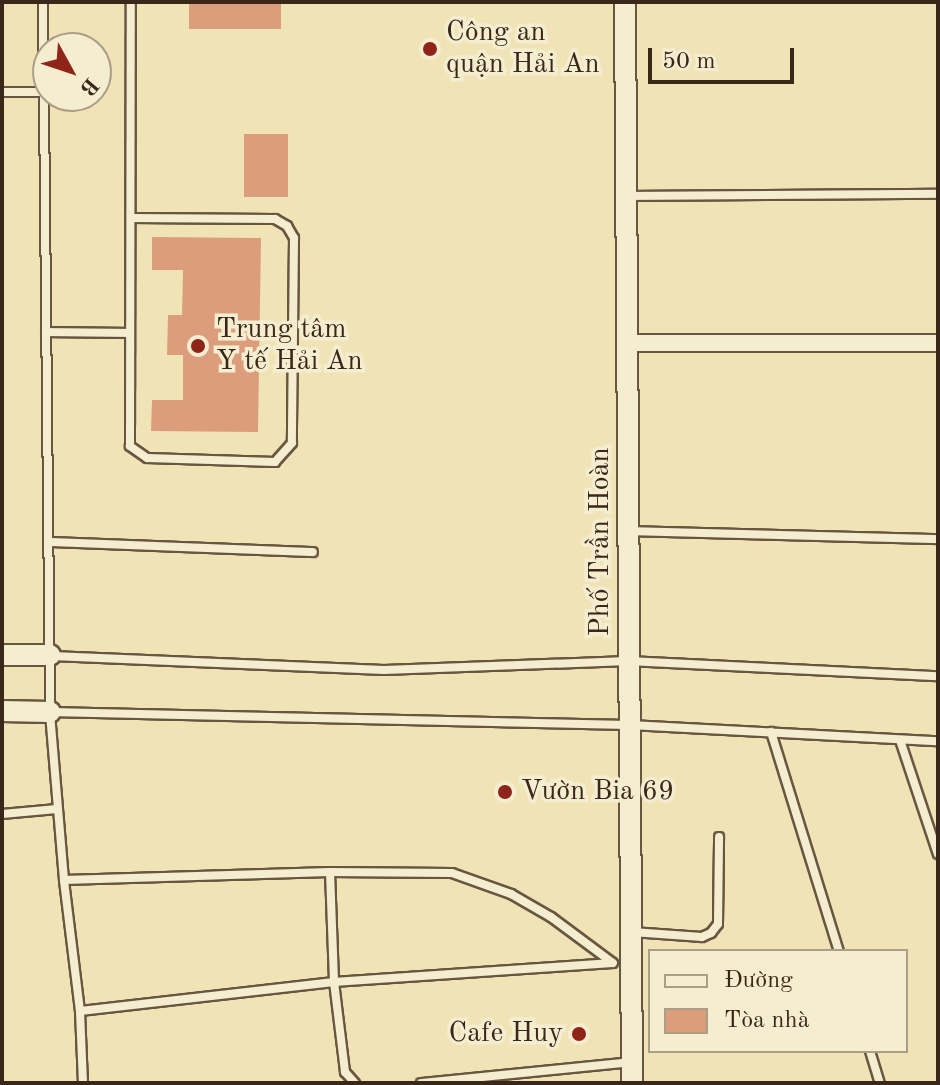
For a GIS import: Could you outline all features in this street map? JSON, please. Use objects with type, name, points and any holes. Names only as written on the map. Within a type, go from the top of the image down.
[{"type":"street","name":"Phố Trần Hoàn","points":[[625,2],[630,932],[622,963],[632,1073]]},
{"type":"street","points":[[629,343],[938,343]]},
{"type":"street","points":[[2,655],[50,655]]},
{"type":"street","points":[[2,711],[50,712]]},
{"type":"lane","points":[[43,2],[43,32]]},
{"type":"lane","points":[[131,2],[130,446],[147,458],[275,462],[292,443],[294,238],[287,226],[275,219],[131,218]]},
{"type":"lane","points":[[2,92],[32,92]]},
{"type":"lane","points":[[44,112],[50,712],[64,880],[80,1011],[83,1083]]},
{"type":"lane","points":[[628,196],[938,194]]},
{"type":"lane","points":[[46,332],[130,333]]},
{"type":"lane","points":[[630,531],[938,539]]},
{"type":"lane","points":[[49,542],[313,552]]},
{"type":"lane","points":[[50,655],[384,670],[628,661],[938,676]]},
{"type":"lane","points":[[50,712],[629,725],[938,741]]},
{"type":"lane","points":[[771,732],[838,949]]},
{"type":"lane","points":[[900,740],[938,854]]},
{"type":"lane","points":[[2,814],[57,809]]},
{"type":"lane","points":[[630,932],[702,937],[711,933],[718,924],[719,837]]},
{"type":"lane","points":[[64,880],[330,872],[452,873],[479,881],[551,917],[622,963]]},
{"type":"lane","points":[[330,872],[334,982],[345,1072],[355,1083]]},
{"type":"lane","points":[[80,1011],[334,982],[622,963]]},
{"type":"lane","points":[[871,1053],[880,1083]]},
{"type":"lane","points":[[421,1083],[632,1073]]},
{"type":"building","points":[[189,2],[281,2],[281,29],[189,29]]},
{"type":"building","points":[[244,134],[288,134],[288,197],[244,197]]},
{"type":"building","points":[[152,237],[261,238],[258,432],[151,431],[152,400],[183,400],[183,355],[167,355],[168,315],[182,315],[183,270],[152,270]]},
{"type":"place","name":"Công an quận Hải An","points":[[430,49]]},
{"type":"place","name":"Trung tâm Y tế Hải An","points":[[198,346]]},
{"type":"place","name":"Vườn Bia 69","points":[[505,792]]},
{"type":"place","name":"Cafe Huy","points":[[579,1034]]}]
